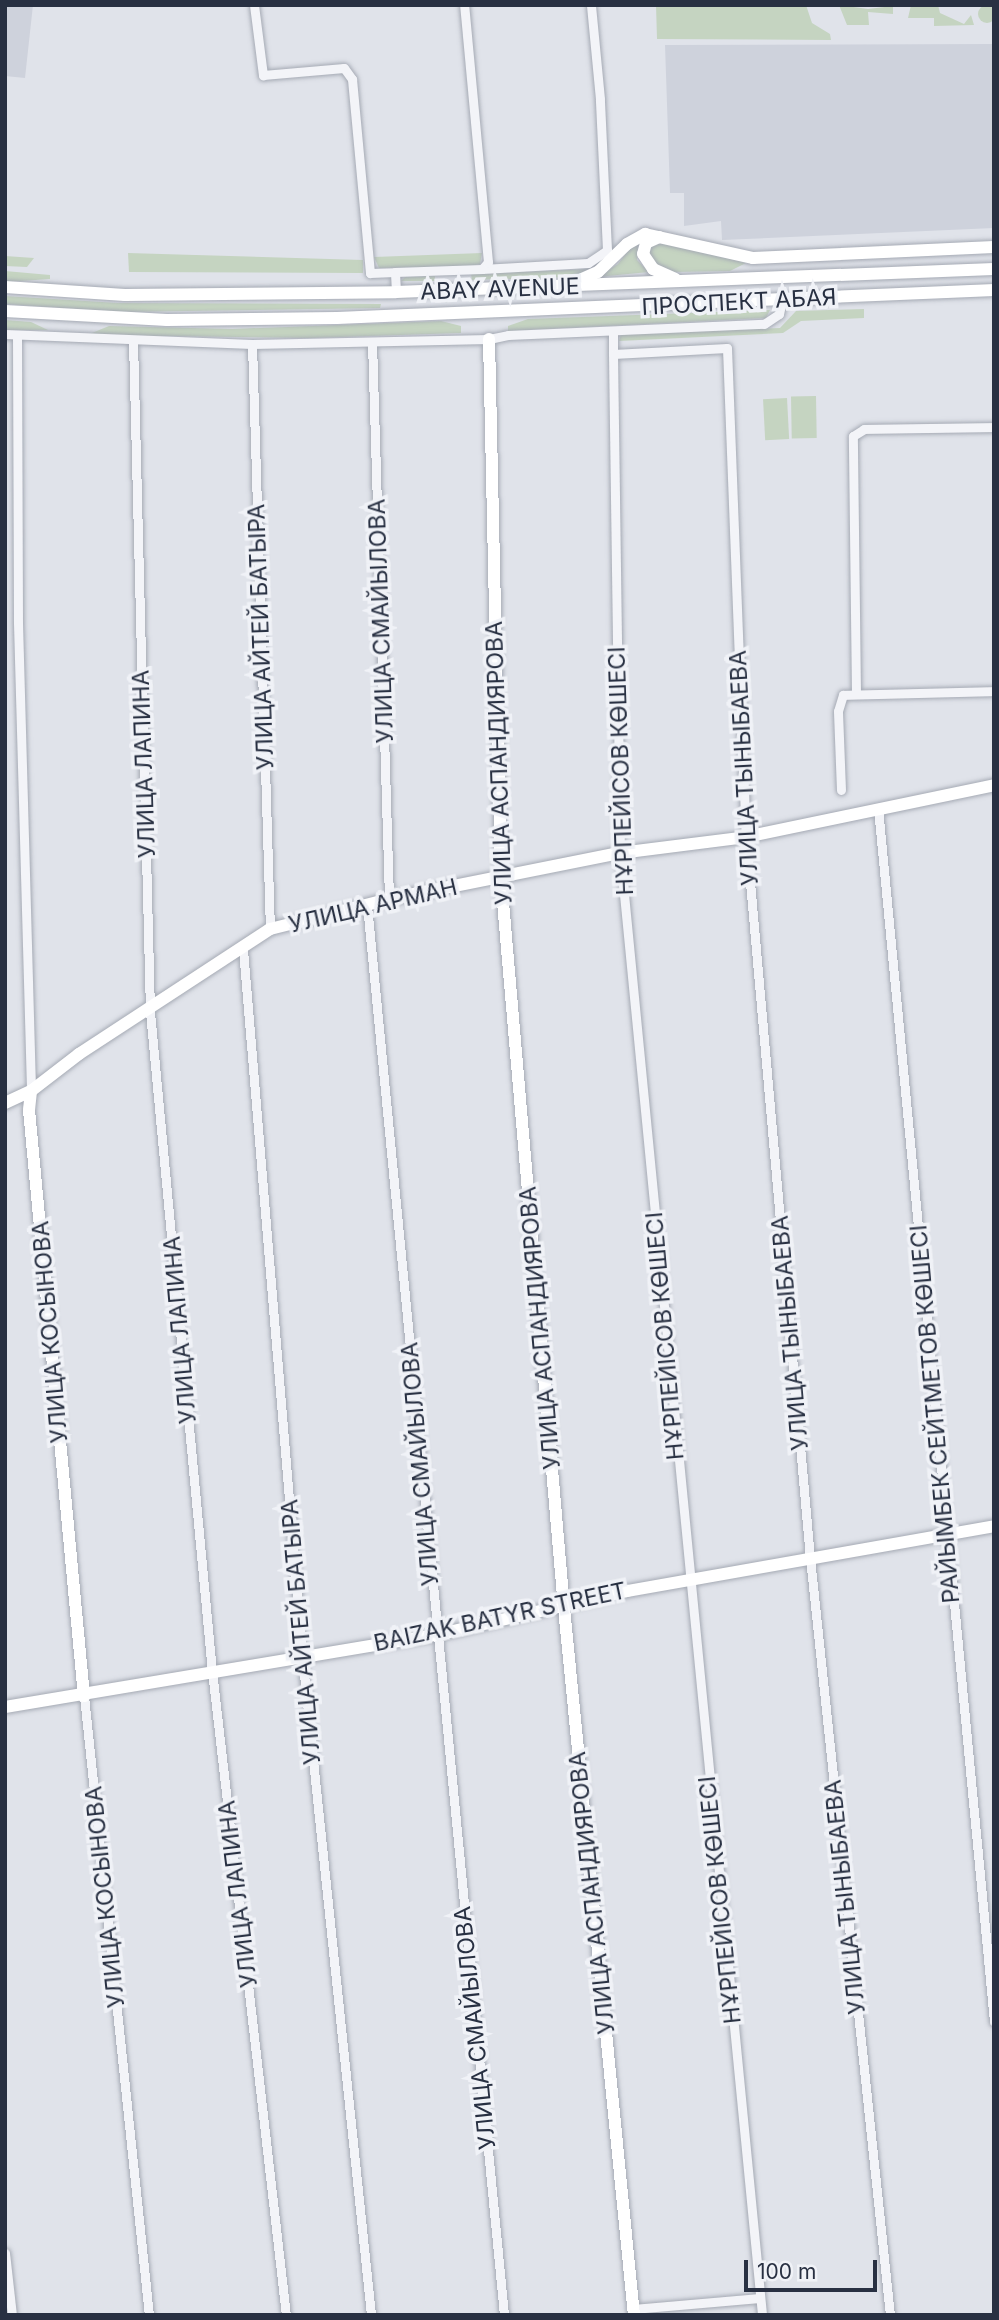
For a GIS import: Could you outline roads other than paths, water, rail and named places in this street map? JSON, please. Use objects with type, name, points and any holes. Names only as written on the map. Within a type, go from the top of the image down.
[{"type":"street","points":[[254,5],[263,75],[344,68],[352,79],[370,272],[482,270],[588,263],[607,250],[600,99],[591,5]]},
{"type":"street","points":[[464,5],[488,260],[482,270]]},
{"type":"street","points":[[563,287],[598,272],[635,238],[666,235],[753,258],[994,247]]},
{"type":"street","points":[[666,235],[646,243],[646,261],[660,274],[694,281]]},
{"type":"street","name":"ABAY AVENUE","points":[[5,288],[125,295],[396,292],[994,269]]},
{"type":"street","points":[[396,272],[396,292]]},
{"type":"street","name":"ПРОСПЕКТ АБАЯ","points":[[613,308],[990,292]]},
{"type":"street","points":[[5,334],[252,344],[489,339],[764,324],[779,314],[782,300]]},
{"type":"street","name":"ABAY AVENUE","points":[[5,311],[167,320],[613,308]]},
{"type":"street","name":"НҰРПЕЙІСОВ КӨШЕСІ","points":[[613,331],[621,853],[688,1580],[762,2315]]},
{"type":"street","name":"УЛИЦА КОСЫНОВА","points":[[17,335],[18,623],[31,1091],[29,1110],[84,1696],[149,2315]]},
{"type":"street","name":"УЛИЦА АСПАНДИЯРОВА","points":[[489,339],[500,879],[564,1608],[634,2312]]},
{"type":"street","name":"УЛИЦА ЛАПИНА","points":[[133,340],[150,1012],[212,1671],[286,2315]]},
{"type":"street","name":"УЛИЦА СМАЙЫЛОВА","points":[[372,342],[389,899]]},
{"type":"street","name":"УЛИЦА АЙТЕЙ БАТЫРА","points":[[252,344],[270,929]]},
{"type":"street","name":"УЛИЦА ТЫНЫБАЕВА","points":[[613,354],[727,348],[746,836],[810,1558],[890,2315]]},
{"type":"street","points":[[856,694],[853,436],[864,429],[994,427]]},
{"type":"street","points":[[841,790],[839,702],[843,695],[994,691]]},
{"type":"street","name":"УЛИЦА АРМАН","points":[[5,1103],[31,1091],[79,1054],[150,1012],[270,929],[389,899],[621,853],[746,836],[994,785]]},
{"type":"street","name":"РАЙЫМБЕК СЕЙТМЕТОВ КӨШЕСІ","points":[[878,808],[994,2021]]},
{"type":"street","name":"УЛИЦА СМАЙЫЛОВА","points":[[367,905],[504,2315]]},
{"type":"street","name":"УЛИЦА АЙТЕЙ БАТЫРА","points":[[243,949],[302,1655],[371,2315]]},
{"type":"street","name":"BAIZAK BATYR STREET","points":[[5,1707],[84,1696],[302,1655],[436,1635],[688,1580],[994,1526]]},
{"type":"street","points":[[5,2253],[12,2315]]},
{"type":"street","points":[[634,2312],[760,2298]]}]
